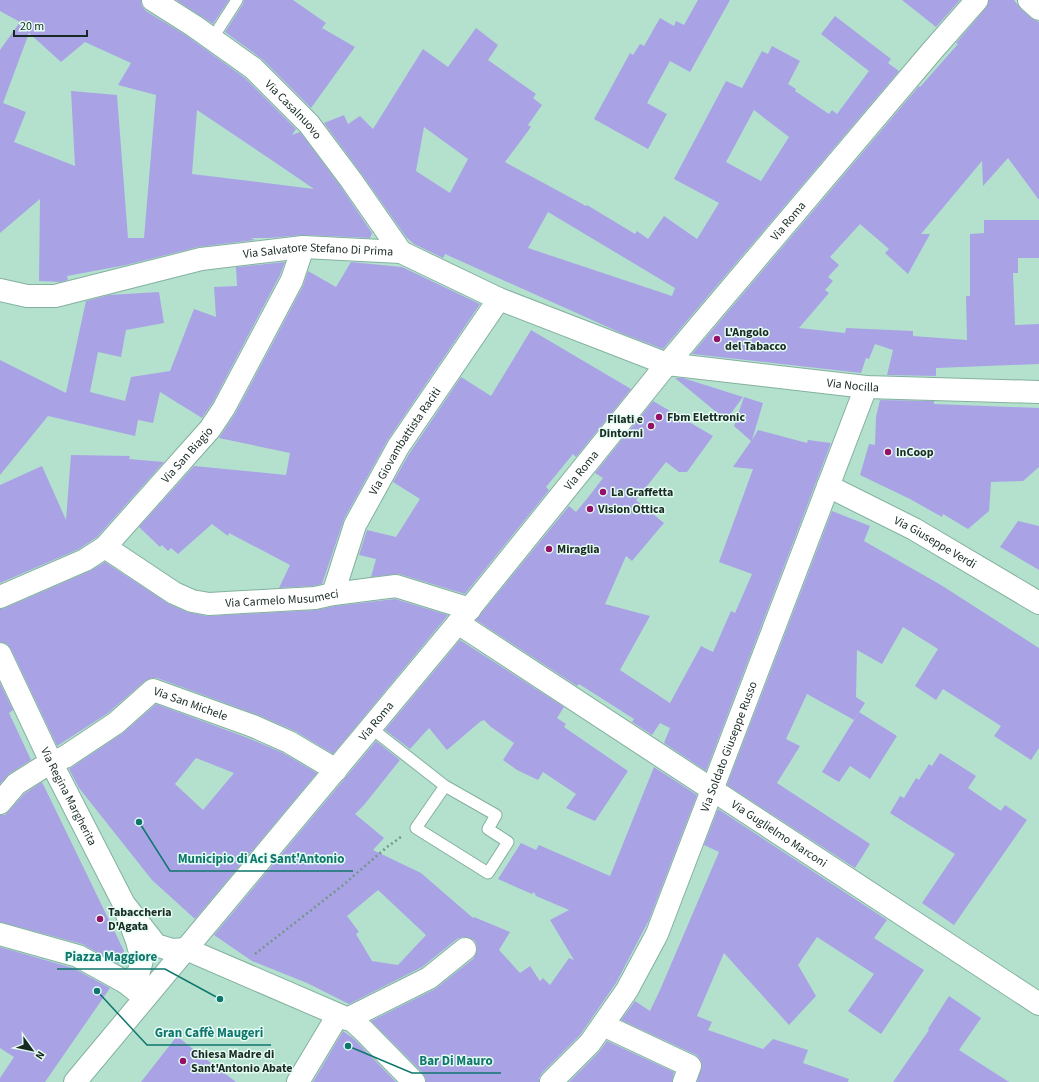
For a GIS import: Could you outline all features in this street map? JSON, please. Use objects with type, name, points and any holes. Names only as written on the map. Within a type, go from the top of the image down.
[{"type":"street","name":"Via Casalnuovo","points":[[153,0],[194,26],[253,68],[309,124],[351,180],[401,252]]},
{"type":"street","name":"Via Roma","points":[[78,1078],[464,616],[668,364],[932,51],[977,0]]},
{"type":"street","points":[[1029,0],[1039,9]]},
{"type":"street","name":"Via Salvatore Stefano Di Prima","points":[[0,290],[27,296],[55,296],[202,259],[303,247],[401,252],[499,299],[668,364]]},
{"type":"street","name":"Via San Biagio","points":[[0,597],[85,560],[105,547],[210,429],[224,408],[292,280],[303,247]]},
{"type":"street","name":"Via Giovambattista Raciti","points":[[333,594],[355,525],[395,454],[499,299]]},
{"type":"street","name":"Via Nocilla","points":[[668,364],[866,387],[1039,392]]},
{"type":"street","name":"Via Soldato Giuseppe Russo","points":[[551,1082],[590,1043],[627,990],[657,934],[866,387]]},
{"type":"street","name":"Via Giuseppe Verdi","points":[[828,486],[914,529],[1039,603]]},
{"type":"street","name":"Via Carmelo Musumeci","points":[[105,547],[174,593],[192,601],[209,604],[292,600],[396,586],[464,616]]},
{"type":"street","name":"Via Guglielmo Marconi","points":[[464,616],[712,790],[1039,1004]]},
{"type":"street","name":"Via Regina Margherita","points":[[0,654],[51,762],[124,904],[156,944],[172,950],[186,949],[346,1018],[364,1030],[414,1082]]},
{"type":"street","name":"Via San Michele","points":[[0,803],[16,784],[51,762],[65,757],[116,723],[153,690],[214,711],[267,732],[289,742],[336,770]]},
{"type":"street","points":[[119,978],[138,975],[142,960],[124,904]]},
{"type":"street","points":[[0,934],[78,956],[119,978],[145,998]]},
{"type":"street","points":[[298,1082],[346,1018],[429,978],[465,949]]},
{"type":"street","points":[[603,1024],[690,1066],[684,1082]]},
{"type":"lane","points":[[212,39],[227,17],[236,0]]},
{"type":"lane","points":[[371,728],[445,786],[496,815],[488,829],[508,842],[488,873],[416,828],[445,786]]},
{"type":"path","points":[[238,971],[249,959],[342,886],[387,847],[416,828]]},
{"type":"building","points":[[0,0],[141,0],[142,6],[146,11],[187,36],[245,78],[296,129],[292,135],[300,132],[341,187],[372,233],[370,238],[304,235],[251,238],[255,240],[198,247],[126,265],[67,276],[68,280],[61,282],[39,281],[40,199],[0,233],[0,50],[20,22],[0,11]],"holes":[[[29,33],[61,62],[85,42],[131,63],[118,85],[156,95],[144,238],[128,238],[117,95],[71,91],[75,166],[14,142],[26,112],[3,103]],[[197,110],[273,161],[314,189],[192,174]]]},
{"type":"building","points":[[176,0],[229,0],[213,24]]},
{"type":"building","points":[[244,0],[293,0],[326,23],[322,28],[355,47],[311,108],[262,59],[225,32]]},
{"type":"building","points":[[698,0],[730,0],[690,72],[670,61],[647,103],[667,114],[648,149],[594,119],[630,53],[633,55],[640,44],[644,46],[660,18],[674,26],[676,21],[684,25]]},
{"type":"building","points":[[902,0],[960,0],[936,27]]},
{"type":"building","points":[[989,0],[1014,0],[1031,18],[1039,22],[1039,200],[1008,158],[983,186],[982,161],[921,234],[930,234],[908,274],[885,253],[889,249],[860,224],[830,257],[839,265],[828,277],[833,281],[825,290],[829,293],[799,328],[845,333],[846,328],[913,331],[913,336],[967,340],[966,296],[970,296],[970,234],[984,233],[984,220],[1039,220],[1039,258],[1018,258],[1018,273],[1013,273],[1015,325],[1039,324],[1039,364],[936,368],[936,376],[887,375],[893,350],[875,344],[869,359],[866,358],[861,373],[692,354],[919,86],[920,87],[958,44],[956,43],[986,8]]},
{"type":"building","points":[[835,16],[891,59],[888,63],[899,71],[663,349],[621,333],[445,254],[443,258],[414,244],[406,237],[324,123],[344,115],[348,124],[360,116],[373,129],[423,49],[448,67],[476,28],[498,45],[488,60],[536,94],[533,98],[542,105],[528,125],[531,127],[505,162],[586,206],[587,205],[635,234],[637,231],[648,239],[664,216],[697,239],[719,203],[674,179],[726,81],[742,88],[762,51],[768,54],[772,46],[800,61],[788,84],[796,89],[795,91],[829,114],[832,110],[837,114],[869,71],[821,34]],"holes":[[[754,110],[789,137],[761,181],[726,162]],[[424,127],[468,159],[450,193],[416,171]],[[548,212],[675,288],[672,296],[528,248]]]},
{"type":"building","points":[[285,262],[280,275],[213,402],[202,418],[160,392],[153,423],[138,420],[135,436],[48,416],[0,475],[0,360],[66,393],[86,301],[109,295],[159,292],[164,323],[126,330],[121,357],[98,352],[90,392],[125,401],[131,377],[170,371],[194,309],[216,317],[214,287],[237,286],[236,267]]},
{"type":"building","points":[[351,262],[402,267],[480,304],[387,441],[344,519],[322,584],[279,588],[290,565],[229,533],[228,536],[212,524],[178,554],[171,548],[168,551],[162,545],[160,547],[139,527],[194,466],[286,475],[290,453],[219,438],[235,414],[303,286],[308,271],[336,287]]},
{"type":"building","points":[[531,330],[631,389],[576,457],[573,454],[546,487],[549,490],[465,594],[399,574],[371,577],[376,559],[359,555],[367,530],[396,537],[420,499],[393,482],[409,454],[461,377],[491,396]]},
{"type":"building","points":[[675,378],[683,378],[743,397],[726,420]]},
{"type":"building","points":[[744,397],[763,403],[752,440],[758,430],[807,443],[808,440],[831,443],[706,771],[664,743],[670,728],[660,723],[652,735],[632,722],[634,719],[579,684],[577,686],[476,620],[569,506],[576,512],[590,495],[603,478],[595,473],[653,401],[713,436],[687,472],[679,472],[666,462],[636,500],[664,523],[632,561],[626,556],[605,604],[650,616],[620,670],[670,703],[701,646],[713,652],[731,611],[735,613],[752,574],[719,562],[753,469],[733,467],[751,441],[734,426]]},
{"type":"building","points":[[880,400],[934,401],[934,404],[1039,408],[1039,467],[1023,481],[991,482],[989,511],[968,529],[943,514],[942,517],[910,499],[860,475],[869,444],[875,445],[876,417]]},
{"type":"building","points":[[71,455],[130,456],[129,459],[164,462],[97,537],[79,549],[0,583],[0,485],[42,466],[66,520]]},
{"type":"building","points":[[832,511],[870,526],[864,541],[941,585],[1039,648],[1039,748],[1031,760],[994,736],[1001,726],[943,689],[936,700],[915,686],[938,649],[903,627],[882,664],[857,650],[856,697],[865,703],[854,720],[807,694],[786,739],[800,746],[777,783],[870,844],[855,868],[727,785]]},
{"type":"building","points":[[1018,521],[1039,526],[1039,570],[1000,547]]},
{"type":"building","points":[[105,562],[169,604],[187,612],[207,616],[316,610],[335,606],[395,599],[448,615],[333,754],[295,731],[258,715],[157,678],[151,678],[145,681],[108,713],[57,746],[11,649],[7,644],[0,642],[0,609],[90,571]]},
{"type":"building","points":[[460,640],[564,707],[557,718],[566,724],[564,727],[628,771],[595,821],[566,808],[576,794],[543,772],[538,780],[517,770],[503,760],[514,743],[491,727],[484,720],[447,750],[429,728],[410,749],[385,730]]},
{"type":"building","points":[[0,683],[13,710],[9,713],[31,760],[9,774],[0,784]]},
{"type":"building","points":[[156,704],[248,738],[283,753],[317,773],[195,919],[152,880],[79,788],[69,769],[123,733]],"holes":[[[196,758],[234,773],[203,810],[175,784]]]},
{"type":"building","points":[[859,712],[897,736],[870,779],[850,766],[839,782],[822,772]]},
{"type":"building","points":[[376,741],[400,760],[355,814],[384,838],[373,850],[421,873],[473,918],[474,917],[510,932],[499,950],[520,973],[530,966],[540,981],[543,978],[550,985],[569,958],[574,960],[550,920],[569,910],[536,896],[534,892],[532,894],[498,879],[521,843],[536,850],[539,845],[610,876],[654,767],[697,795],[649,920],[616,983],[580,1035],[542,1073],[539,1078],[539,1082],[426,1082],[423,1073],[371,1021],[435,989],[473,959],[476,954],[477,947],[475,941],[470,938],[463,937],[457,939],[422,967],[349,1004],[307,983],[252,961],[214,935]],"holes":[[[378,890],[426,935],[398,965],[372,961],[356,934],[359,932],[347,916]]]},
{"type":"building","points":[[940,753],[976,776],[968,788],[1001,811],[1005,805],[1027,820],[954,925],[922,903],[955,854],[890,813],[900,796],[904,798],[916,778],[919,780],[929,764],[932,766]]},
{"type":"building","points":[[42,782],[124,951],[118,964],[82,944],[0,922],[0,815],[5,815],[24,794]]},
{"type":"building","points":[[718,809],[887,920],[874,938],[924,970],[881,1034],[848,1011],[874,974],[817,937],[798,965],[816,996],[789,1025],[724,953],[697,1016],[712,1022],[708,1030],[763,1049],[773,1039],[808,1050],[803,1063],[849,1079],[848,1082],[697,1082],[702,1065],[700,1059],[696,1055],[621,1020],[635,1001],[650,1011],[660,990],[719,852],[704,845]]},
{"type":"building","points":[[0,947],[73,968],[110,988],[45,1082],[0,1082],[0,1078],[14,1057],[0,1048]]},
{"type":"building","points":[[949,996],[981,1018],[959,1050],[1009,1082],[893,1082],[929,1030],[928,1029]]},
{"type":"building","points":[[343,1031],[354,1039],[396,1082],[313,1082]]},
{"type":"building","name":"Chiesa Madre di Sant'Antonio Abate","points":[[177,1036],[198,1053],[236,1082],[141,1082]]},
{"type":"building","points":[[607,1041],[674,1072],[672,1082],[569,1082],[599,1052]]},
{"type":"place","name":"L'Angolo del Tabacco","points":[[717,339]]},
{"type":"place","name":"Fbm Elettronic","points":[[659,417]]},
{"type":"place","name":"Filati e Dintorni","points":[[651,426]]},
{"type":"place","name":"InCoop","points":[[888,452]]},
{"type":"place","name":"La Graffetta","points":[[603,492]]},
{"type":"place","name":"Vision Ottica","points":[[590,509]]},
{"type":"place","name":"Miraglia","points":[[549,549]]},
{"type":"place","name":"Municipio di Aci Sant'Antonio","points":[[139,822]]},
{"type":"place","name":"Tabaccheria D'Agata","points":[[100,919]]},
{"type":"place","name":"Gran Caffè Maugeri","points":[[97,991]]},
{"type":"place","name":"Piazza Maggiore","points":[[220,999]]},
{"type":"place","name":"Bar Di Mauro","points":[[348,1046]]},
{"type":"place","name":"Chiesa Madre di Sant'Antonio Abate","points":[[183,1061]]}]
